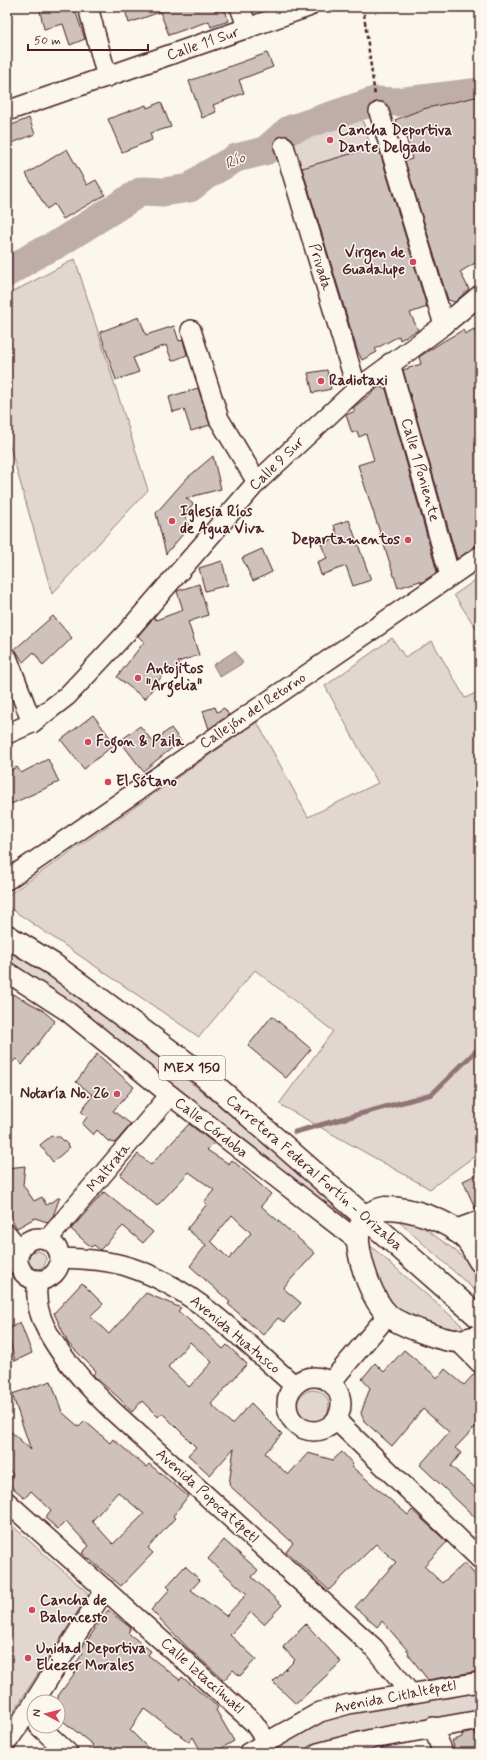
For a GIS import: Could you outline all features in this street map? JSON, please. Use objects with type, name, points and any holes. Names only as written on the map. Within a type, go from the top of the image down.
[{"type":"main road","name":"Carretera Federal Fortín - Orizaba","points":[[7,936],[54,965],[204,1076],[480,1318]]},
{"type":"main road","points":[[480,1261],[467,1240],[456,1231],[428,1216],[408,1210],[383,1208],[364,1216],[360,1226],[358,1241],[363,1270],[372,1290],[388,1315],[404,1325],[423,1332],[458,1341],[480,1336]]},
{"type":"main road","points":[[456,1231],[480,1222]]},
{"type":"street","points":[[88,7],[107,77]]},
{"type":"street","points":[[240,7],[248,29]]},
{"type":"street","name":"Calle 11 Sur","points":[[7,111],[308,7]]},
{"type":"street","points":[[377,104],[444,326]]},
{"type":"street","name":"Privada","points":[[284,146],[357,389]]},
{"type":"street","name":"Calle 9 Sur","points":[[7,734],[32,723],[67,696],[127,632],[257,482],[357,389],[390,363],[479,301]]},
{"type":"street","points":[[191,330],[219,419],[257,482]]},
{"type":"street","name":"Calle 1 Poniente","points":[[390,363],[450,576]]},
{"type":"street","name":"Callejón del Retorno","points":[[7,880],[480,556]]},
{"type":"street","points":[[7,657],[32,723]]},
{"type":"street","name":"Calle Córdoba","points":[[7,972],[67,1011],[170,1095],[358,1241]]},
{"type":"street","name":"Maltrata","points":[[47,1240],[170,1095]]},
{"type":"street","points":[[7,1234],[15,1257],[22,1273],[27,1277],[38,1280],[52,1276],[56,1271],[60,1258],[56,1247],[47,1240],[41,1238],[29,1241],[15,1257]]},
{"type":"street","name":"Avenida Huatusco","points":[[60,1258],[97,1260],[132,1268],[166,1283],[198,1301],[294,1385]]},
{"type":"street","name":"Avenida Popocatépetl","points":[[38,1280],[36,1296],[41,1316],[53,1340],[82,1381],[114,1412],[374,1648],[410,1693]]},
{"type":"street","points":[[331,1382],[388,1315]]},
{"type":"street","points":[[458,1341],[480,1363]]},
{"type":"street","points":[[308,1377],[324,1378],[331,1382],[336,1388],[341,1404],[340,1413],[336,1420],[330,1426],[322,1430],[304,1430],[296,1425],[290,1418],[286,1401],[289,1392],[294,1385],[308,1377]]},
{"type":"street","points":[[336,1420],[480,1559]]},
{"type":"street","name":"Calle Iztaccíhuatl","points":[[7,1502],[254,1723],[267,1742]]},
{"type":"street","points":[[45,1694],[105,1589]]},
{"type":"street","name":"Avenida Citlaltépetl","points":[[248,1753],[320,1712],[349,1704],[480,1682]]},
{"type":"street","points":[[318,1753],[433,1727],[480,1720]]},
{"type":"street","points":[[7,1742],[26,1722]]},
{"type":"street","points":[[433,1727],[443,1753]]},
{"type":"street","points":[[51,1734],[68,1753]]},
{"type":"path","points":[[363,7],[377,104]]},
{"type":"shaded area","name":"Cancha Deportiva Dante Delgado","points":[[359,108],[371,148],[300,169],[288,132]]},
{"type":"shaded area","points":[[75,259],[148,490],[52,594],[7,436],[7,295]]},
{"type":"shaded area","points":[[480,577],[480,634],[454,595]]},
{"type":"shaded area","points":[[392,638],[405,657],[432,641],[465,698],[480,691],[480,1152],[430,1189],[279,1104],[333,1031],[255,970],[199,1037],[7,906],[7,896],[257,722],[308,817],[378,783],[325,686]]},
{"type":"shaded area","points":[[235,651],[243,663],[220,677],[213,665]]},
{"type":"shaded area","points":[[7,950],[48,974],[194,1085],[346,1211],[341,1218],[7,966]]},
{"type":"shaded area","points":[[397,1220],[420,1225],[456,1251],[470,1265],[480,1282],[480,1295]]},
{"type":"shaded area","points":[[366,1242],[466,1329],[443,1328],[399,1312],[384,1298]]},
{"type":"shaded area","points":[[37,1251],[43,1254],[46,1260],[43,1266],[37,1269],[31,1266],[28,1260],[31,1254]]},
{"type":"shaded area","points":[[310,1390],[316,1390],[325,1394],[329,1406],[325,1418],[316,1422],[310,1422],[301,1418],[297,1409],[297,1403],[301,1394]]},
{"type":"shaded area","name":"Unidad Deportiva Eliezer Morales","points":[[7,1521],[89,1594],[7,1722]]},
{"type":"shaded area","points":[[480,1689],[480,1714],[341,1738],[304,1753],[264,1753],[302,1728],[352,1709]]},
{"type":"building","points":[[39,7],[74,7],[85,39],[70,45],[63,24],[44,29]]},
{"type":"building","points":[[124,7],[214,7],[215,11],[224,8],[229,21],[211,27],[209,21],[169,35],[160,12],[129,23]]},
{"type":"building","points":[[267,53],[273,67],[239,80],[244,93],[213,105],[216,112],[202,118],[189,81]]},
{"type":"building","points":[[480,96],[480,260],[460,272],[469,289],[455,302],[448,300],[405,161],[412,159],[404,130],[399,132],[395,120],[423,109]]},
{"type":"building","points":[[161,102],[171,127],[150,133],[152,140],[122,152],[108,119],[146,105],[147,108]]},
{"type":"building","points":[[29,118],[35,134],[7,145],[7,127]]},
{"type":"building","points":[[378,146],[427,307],[410,313],[418,330],[400,340],[399,336],[375,349],[377,352],[362,360],[357,350],[302,168]]},
{"type":"building","points":[[67,149],[87,185],[96,180],[105,195],[63,219],[54,204],[47,209],[26,174]]},
{"type":"building","points":[[139,317],[146,335],[174,326],[179,341],[183,340],[187,355],[172,361],[166,345],[133,358],[139,372],[116,380],[100,332]]},
{"type":"building","points":[[474,329],[480,346],[480,542],[475,543],[476,546],[457,559],[403,370],[421,364],[419,357],[442,342],[463,330],[465,334]]},
{"type":"building","name":"Radiotaxi","points":[[327,370],[331,389],[313,393],[308,373]]},
{"type":"building","points":[[379,387],[386,389],[437,572],[421,583],[420,581],[398,588],[358,465],[374,460],[366,434],[359,437],[357,431],[352,433],[346,415],[355,411],[353,408]]},
{"type":"building","points":[[198,388],[210,425],[191,431],[184,409],[173,412],[169,397]]},
{"type":"building","points":[[213,456],[221,489],[186,498],[193,504],[185,514],[189,527],[166,554],[156,513],[186,479]]},
{"type":"building","points":[[349,520],[371,580],[353,586],[346,566],[321,575],[317,562],[327,558],[321,544],[338,538],[334,525]]},
{"type":"building","points":[[262,549],[272,572],[253,581],[242,558]]},
{"type":"building","points":[[222,561],[228,585],[205,591],[199,568]]},
{"type":"building","points":[[199,584],[208,615],[188,622],[199,655],[178,662],[180,666],[165,672],[145,699],[117,677],[144,642],[138,636],[154,617],[156,620],[183,610],[177,591]]},
{"type":"building","points":[[53,616],[72,638],[43,666],[34,652],[23,662],[15,649]]},
{"type":"building","points":[[215,707],[217,712],[224,708],[229,715],[209,729],[203,711]]},
{"type":"building","name":"Fogon & Paila","points":[[93,715],[115,744],[84,769],[61,740]]},
{"type":"building","points":[[140,726],[153,742],[171,728],[181,741],[143,771],[120,741]]},
{"type":"building","points":[[48,759],[59,782],[7,806],[7,772],[17,767],[21,773]]},
{"type":"building","points":[[7,991],[41,1009],[55,1021],[22,1065],[16,1059],[7,1067]]},
{"type":"building","points":[[272,1016],[311,1049],[286,1078],[248,1046]]},
{"type":"building","points":[[97,1054],[134,1087],[113,1111],[131,1124],[115,1143],[108,1141],[97,1130],[93,1135],[82,1124],[87,1117],[81,1111],[93,1095],[76,1082]]},
{"type":"building","points":[[189,1124],[214,1143],[207,1150],[229,1164],[232,1160],[271,1194],[261,1206],[315,1253],[283,1288],[301,1303],[284,1322],[278,1318],[263,1335],[228,1304],[230,1302],[190,1266],[206,1245],[187,1229],[207,1204],[204,1202],[214,1190],[189,1172],[157,1206],[120,1175],[138,1154],[151,1165]],"holes":[[[232,1215],[251,1233],[229,1259],[211,1241]]]},
{"type":"building","points":[[51,1136],[60,1137],[70,1147],[53,1162],[40,1145]]},
{"type":"building","points":[[25,1166],[23,1185],[34,1201],[42,1197],[46,1205],[60,1197],[53,1216],[47,1222],[35,1218],[17,1228],[7,1213],[7,1168]]},
{"type":"building","points":[[480,1173],[480,1210],[476,1210],[463,1181]]},
{"type":"building","points":[[104,1192],[153,1232],[143,1243],[123,1226],[100,1250],[94,1245],[91,1247],[71,1229]]},
{"type":"building","points":[[82,1283],[103,1304],[90,1316],[109,1334],[146,1293],[181,1308],[178,1311],[201,1330],[202,1329],[223,1349],[227,1345],[247,1364],[211,1404],[232,1424],[251,1403],[282,1434],[265,1453],[288,1475],[308,1453],[333,1460],[342,1452],[353,1464],[351,1466],[408,1515],[412,1510],[447,1542],[424,1566],[442,1583],[465,1563],[480,1581],[480,1671],[428,1680],[408,1654],[409,1652],[382,1621],[377,1627],[355,1607],[396,1562],[376,1544],[329,1590],[286,1552],[293,1543],[229,1485],[234,1448],[210,1475],[188,1455],[196,1447],[162,1413],[158,1417],[142,1401],[132,1412],[119,1398],[93,1375],[96,1371],[68,1343],[54,1313]],"holes":[[[190,1342],[212,1362],[189,1387],[168,1367]]]},
{"type":"building","points":[[20,1322],[32,1353],[15,1361],[7,1330]]},
{"type":"building","points":[[404,1350],[438,1378],[445,1369],[464,1385],[475,1373],[480,1374],[480,1422],[455,1448],[461,1453],[451,1466],[480,1492],[480,1522],[420,1465],[449,1432],[423,1409],[392,1446],[364,1421],[361,1413],[370,1388],[362,1379],[375,1363],[384,1372]]},
{"type":"building","points":[[51,1381],[62,1412],[79,1427],[85,1421],[110,1443],[113,1439],[146,1467],[149,1464],[188,1496],[173,1516],[175,1518],[148,1548],[153,1553],[121,1586],[82,1553],[89,1546],[66,1521],[58,1529],[45,1518],[51,1510],[31,1491],[25,1498],[7,1483],[13,1474],[7,1468],[7,1428],[31,1450],[12,1394]],"holes":[[[118,1492],[144,1514],[113,1544],[92,1521]]]},
{"type":"building","points":[[224,1540],[258,1570],[252,1577],[282,1605],[264,1624],[251,1612],[230,1635],[256,1659],[240,1676],[233,1670],[224,1680],[189,1649],[151,1610],[170,1589],[167,1586],[185,1566],[200,1580],[191,1590],[226,1616],[247,1594],[208,1559]]},
{"type":"building","points":[[108,1610],[131,1628],[128,1633],[151,1651],[148,1655],[180,1680],[182,1677],[218,1707],[216,1710],[234,1741],[213,1753],[202,1753],[193,1737],[189,1742],[144,1708],[130,1730],[153,1753],[86,1753],[93,1745],[66,1723],[66,1694],[59,1694],[80,1666],[76,1663],[83,1653],[80,1651]]},
{"type":"building","points":[[306,1624],[341,1662],[296,1704],[273,1682],[295,1660],[283,1647]]},
{"type":"building","points":[[475,1732],[480,1744],[480,1753],[456,1753],[452,1741],[462,1737],[462,1734]]},
{"type":"waterway","name":"Río","points":[[7,273],[38,253],[56,245],[142,191],[163,192],[190,188],[205,176],[236,158],[265,151],[289,130],[375,101],[397,102],[480,92]]},
{"type":"waterway","points":[[295,1132],[432,1094],[480,1047]]},
{"type":"place","name":"Cancha Deportiva Dante Delgado","points":[[330,140]]},
{"type":"place","name":"Virgen de Guadalupe","points":[[413,262]]},
{"type":"place","name":"Radiotaxi","points":[[321,381]]},
{"type":"place","name":"Iglesia Ríos de Agua Viva","points":[[172,521]]},
{"type":"place","name":"Departamentos","points":[[408,540]]},
{"type":"place","name":"Antojitos \"Argelia\"","points":[[138,678]]},
{"type":"place","name":"Fogon & Paila","points":[[88,742]]},
{"type":"place","name":"El Sótano","points":[[108,782]]},
{"type":"place","name":"Notaría No. 26","points":[[117,1094]]},
{"type":"place","name":"Cancha de Baloncesto","points":[[32,1610]]},
{"type":"place","name":"Unidad Deportiva Eliezer Morales","points":[[28,1658]]}]
